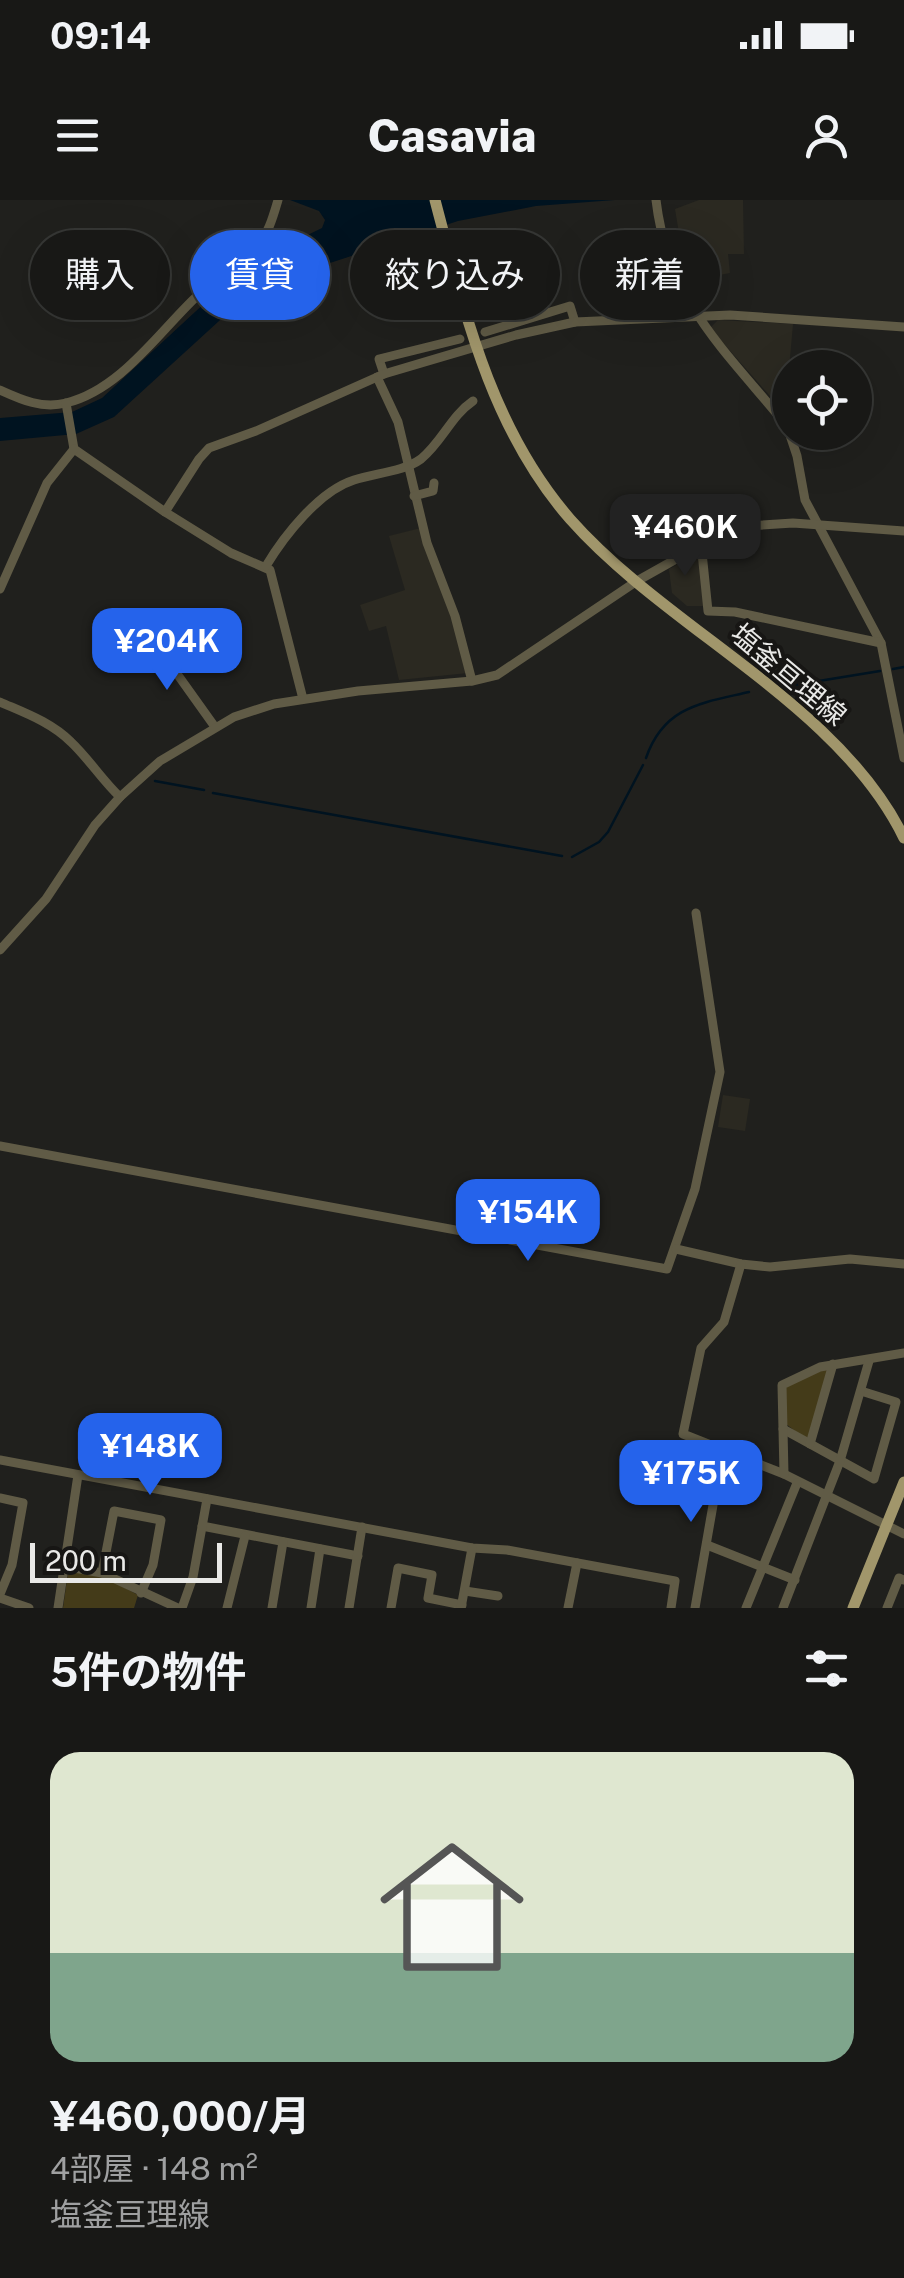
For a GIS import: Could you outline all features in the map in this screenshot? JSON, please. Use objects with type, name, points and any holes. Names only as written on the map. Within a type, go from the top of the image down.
[{"type":"main road","name":"塩釜亘理線","points":[[435,200],[476,347],[504,420],[532,468],[580,530],[840,749],[902,828]]},
{"type":"main road","points":[[853,1608],[904,1482]]},
{"type":"street","points":[[0,390],[37,404],[66,403],[107,384],[194,300],[256,248],[266,235],[278,201]]},
{"type":"street","points":[[656,202],[663,230]]},
{"type":"street","points":[[486,332],[570,306],[575,322]]},
{"type":"street","points":[[720,315],[904,327]]},
{"type":"street","points":[[165,512],[199,458],[210,448],[380,376],[575,322],[624,320]]},
{"type":"street","points":[[700,320],[715,344],[786,426],[797,456],[805,500],[881,643],[904,758]]},
{"type":"street","points":[[460,339],[380,359],[380,376],[398,422],[426,543],[455,616],[472,681]]},
{"type":"street","points":[[266,566],[296,524],[338,488],[348,481],[406,466],[423,456],[460,410],[473,401]]},
{"type":"street","points":[[66,403],[74,449],[230,553],[266,566],[277,592],[302,700]]},
{"type":"street","points":[[0,589],[47,483],[74,449]]},
{"type":"street","points":[[414,496],[432,491],[434,483]]},
{"type":"street","points":[[0,950],[46,899],[95,824],[120,797],[160,761],[248,710],[472,681],[504,672],[548,638],[637,581],[701,543],[749,526],[816,524],[904,530]]},
{"type":"street","points":[[701,543],[708,610],[735,612],[881,643]]},
{"type":"street","points":[[150,636],[215,727]]},
{"type":"street","points":[[888,677],[904,674]]},
{"type":"street","points":[[0,702],[48,723],[74,743],[120,797]]},
{"type":"street","points":[[0,1146],[667,1269],[695,1189],[720,1072],[696,913]]},
{"type":"street","points":[[676,1249],[741,1264],[788,1266],[850,1259],[904,1264]]},
{"type":"street","points":[[741,1264],[724,1322],[702,1348],[684,1434],[784,1474],[904,1534]]},
{"type":"street","points":[[784,1474],[782,1385],[834,1364],[904,1353]]},
{"type":"street","points":[[783,1608],[840,1461],[869,1361]]},
{"type":"street","points":[[810,1444],[834,1364]]},
{"type":"street","points":[[784,1429],[874,1479],[896,1402],[861,1392]]},
{"type":"street","points":[[695,1608],[723,1448]]},
{"type":"street","points":[[0,1460],[472,1548],[676,1581],[671,1608]]},
{"type":"street","points":[[58,1608],[78,1475]]},
{"type":"street","points":[[746,1608],[797,1483]]},
{"type":"street","points":[[0,1498],[23,1503],[12,1565],[0,1596],[29,1608]]},
{"type":"street","points":[[63,1566],[102,1573],[180,1608],[193,1577],[207,1499]]},
{"type":"street","points":[[102,1573],[114,1511],[161,1520],[153,1564],[141,1593]]},
{"type":"street","points":[[202,1526],[358,1556]]},
{"type":"street","points":[[349,1608],[362,1528]]},
{"type":"street","points":[[228,1608],[245,1536]]},
{"type":"street","points":[[272,1608],[283,1542]]},
{"type":"street","points":[[707,1545],[795,1580]]},
{"type":"street","points":[[390,1608],[398,1568],[432,1575],[428,1598],[462,1606],[472,1548]]},
{"type":"street","points":[[311,1608],[320,1550]]},
{"type":"street","points":[[568,1608],[577,1563]]},
{"type":"street","points":[[886,1608],[898,1578],[904,1580]]},
{"type":"street","points":[[465,1590],[498,1596]]},
{"type":"shaded area","points":[[699,200],[743,200],[744,254],[728,254],[730,273],[720,275],[720,230],[678,230],[675,209]]},
{"type":"shaded area","points":[[718,320],[793,324],[791,350],[772,350],[772,398],[710,328]]},
{"type":"shaded area","points":[[421,528],[442,582],[468,673],[399,680],[386,626],[369,631],[360,605],[405,590],[389,536]]},
{"type":"shaded area","points":[[699,553],[704,606],[687,606],[672,593],[669,569]]},
{"type":"shaded area","points":[[723,1095],[750,1099],[745,1131],[718,1127]]},
{"type":"shaded area","points":[[828,1371],[810,1436],[804,1438],[786,1424],[786,1386]]},
{"type":"shaded area","points":[[72,1570],[103,1576],[138,1595],[134,1608],[63,1608],[68,1573]]},
{"type":"water","points":[[290,200],[615,200],[536,206],[431,230],[350,230],[350,256],[330,263],[330,230],[318,230],[325,220],[319,211]]},
{"type":"water","points":[[190,317],[190,320],[220,320],[114,417],[76,434],[0,441],[0,418],[72,412],[102,398]]},
{"type":"waterway","points":[[893,669],[904,667]]},
{"type":"waterway","points":[[788,686],[880,671]]},
{"type":"waterway","points":[[646,758],[663,727],[674,717],[701,704],[749,692]]},
{"type":"waterway","points":[[572,857],[599,842],[608,832],[643,765]]},
{"type":"waterway","points":[[155,781],[204,790]]},
{"type":"waterway","points":[[213,793],[562,856]]}]
